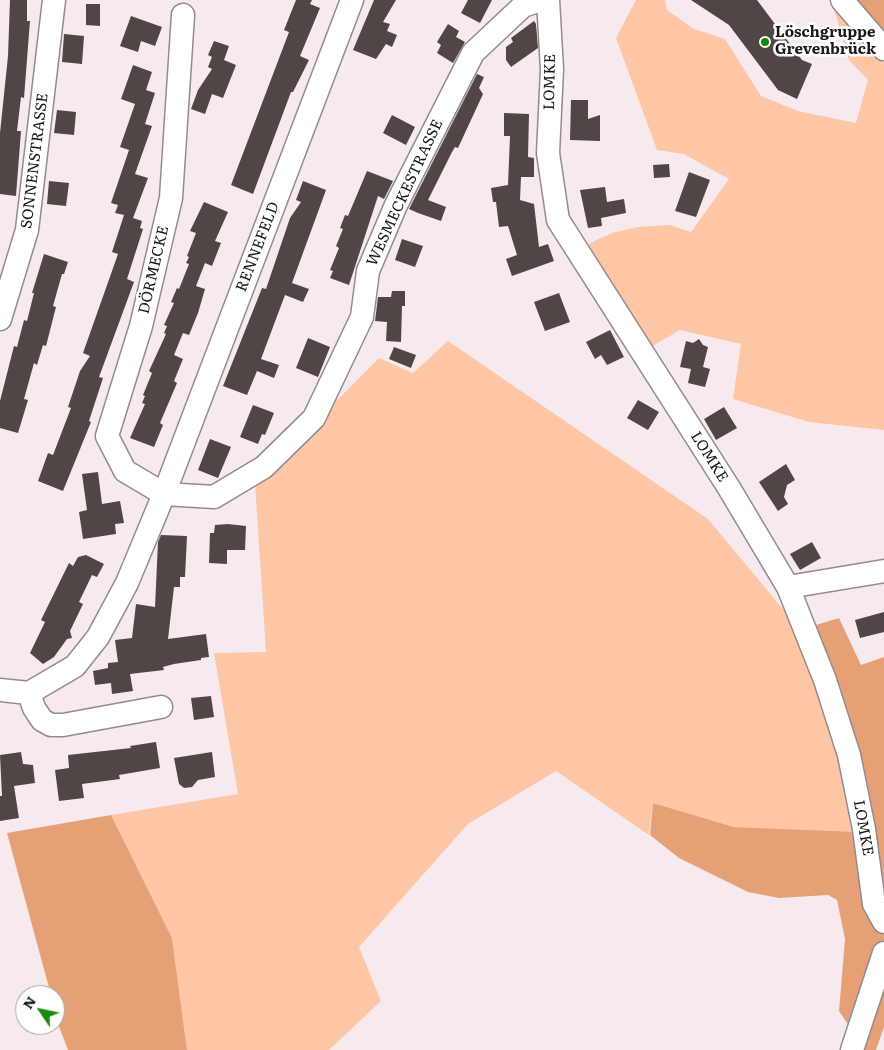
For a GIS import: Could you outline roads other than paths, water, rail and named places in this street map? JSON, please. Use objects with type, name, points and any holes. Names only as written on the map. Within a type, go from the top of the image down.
[{"type":"street","name":"SONNENSTRASSE","points":[[0,319],[27,230],[54,0]]},
{"type":"street","name":"RENNEFELD","points":[[164,494],[352,0]]},
{"type":"street","name":"WESMECKESTRASSE","points":[[164,494],[214,497],[264,467],[314,418],[362,317],[368,271],[371,262],[396,205],[473,53],[523,6],[541,0]]},
{"type":"street","name":"LOMKE","points":[[548,0],[552,69],[548,153],[558,220],[729,488],[788,587],[825,680],[849,755],[864,828],[874,904],[884,922]]},
{"type":"street","points":[[842,0],[884,49]]},
{"type":"street","name":"DÖRMECKE","points":[[164,494],[125,472],[107,436],[141,326],[171,198],[183,16]]},
{"type":"street","points":[[0,690],[29,693],[75,666],[98,637],[127,583],[164,494]]},
{"type":"street","points":[[788,587],[884,571]]},
{"type":"street","points":[[29,693],[34,708],[42,720],[51,725],[63,725],[160,707]]},
{"type":"street","points":[[852,1050],[884,954]]},
{"type":"place","name":"Löschgruppe Grevenbrück","points":[[765,42]]}]
